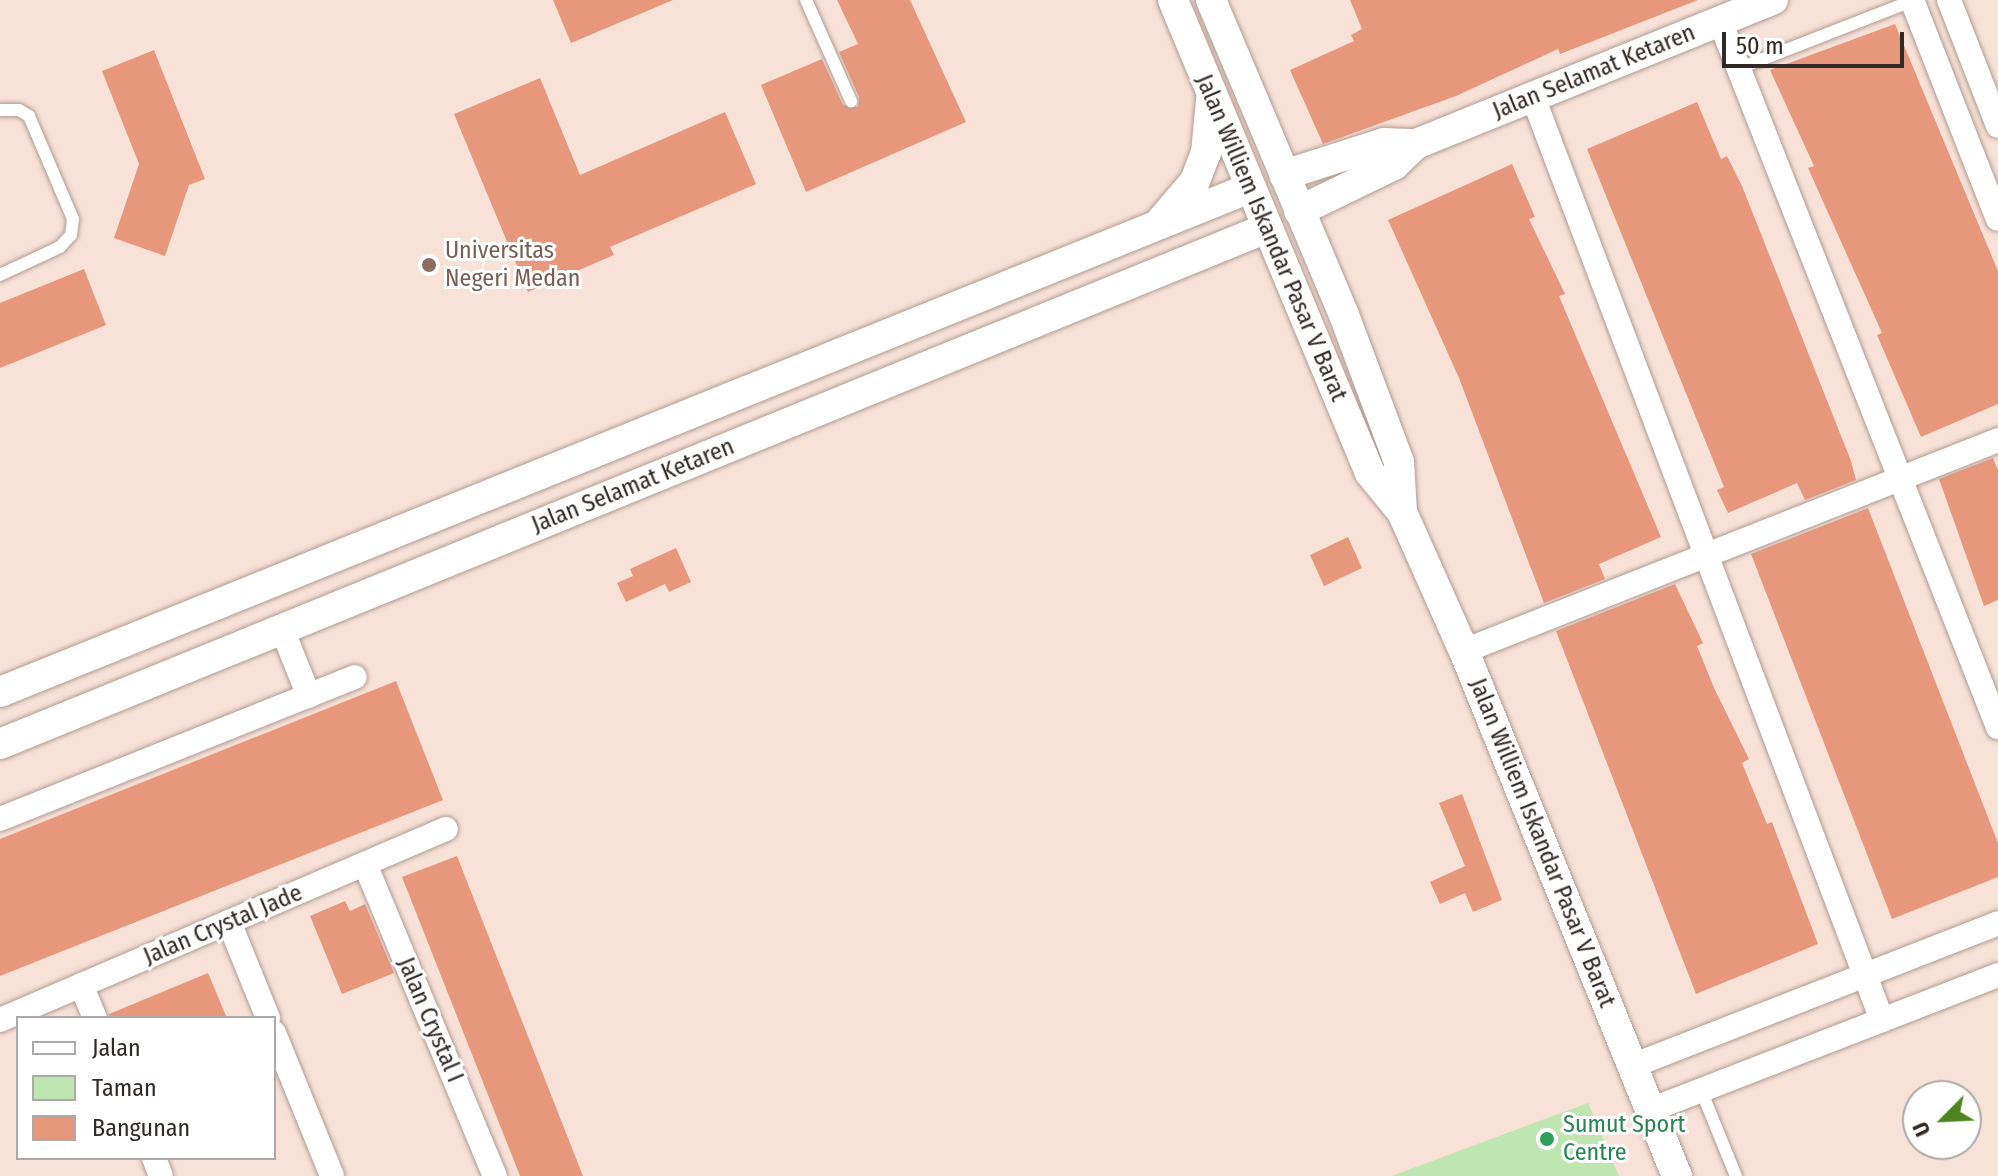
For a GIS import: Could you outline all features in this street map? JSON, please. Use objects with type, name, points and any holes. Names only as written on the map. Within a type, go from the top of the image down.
[{"type":"street","name":"Jalan Williem Iskandar Pasar V Barat","points":[[1173,0],[1370,473],[1402,512],[1464,651],[1677,1176]]},
{"type":"street","name":"Jalan Williem Iskandar Pasar V Barat","points":[[1211,0],[1399,462],[1402,512]]},
{"type":"street","name":"Jalan Selamat Ketaren","points":[[1299,211],[1394,165],[1416,144],[1773,0]]},
{"type":"street","points":[[1913,0],[1998,219]]},
{"type":"street","points":[[1949,0],[1998,126]]},
{"type":"street","points":[[1720,21],[1998,727]]},
{"type":"street","points":[[1157,225],[1195,181],[1206,153],[1211,94]]},
{"type":"street","points":[[1533,97],[1882,1020]]},
{"type":"street","name":"Jalan Selamat Ketaren","points":[[1284,175],[1384,143],[1416,144]]},
{"type":"street","name":"Jalan Selamat Ketaren","points":[[0,692],[1250,188]]},
{"type":"street","name":"Jalan Selamat Ketaren","points":[[0,744],[1267,228]]},
{"type":"street","points":[[837,355],[855,395]]},
{"type":"street","points":[[1464,651],[1998,440]]},
{"type":"street","points":[[282,629],[309,696]]},
{"type":"street","points":[[140,636],[156,680]]},
{"type":"street","points":[[0,819],[355,677]]},
{"type":"street","name":"Jalan Crystal Jade","points":[[0,1020],[446,829]]},
{"type":"street","name":"Jalan Crystal I","points":[[365,864],[495,1176]]},
{"type":"street","points":[[229,922],[267,1016]]},
{"type":"street","points":[[1632,1066],[1998,923]]},
{"type":"street","points":[[1650,1110],[1998,975]]},
{"type":"street","points":[[81,985],[94,1016]]},
{"type":"street","points":[[276,1038],[332,1176]]},
{"type":"lane","points":[[806,0],[851,101]]},
{"type":"lane","points":[[1740,68],[1913,0]]},
{"type":"lane","points":[[0,110],[19,110],[32,120],[73,219],[71,235],[60,247],[0,275]]},
{"type":"lane","points":[[1701,1090],[1736,1176]]},
{"type":"green space","name":"Sumut Sport Centre","points":[[1588,1103],[1619,1176],[1392,1176]]},
{"type":"building","points":[[553,0],[673,0],[571,43]]},
{"type":"building","points":[[837,0],[910,0],[966,122],[806,192],[761,85],[822,59],[843,105],[858,107],[859,97],[839,52],[858,44]]},
{"type":"building","points":[[1350,0],[1698,0],[1560,54],[1558,49],[1456,96],[1323,144],[1290,70],[1354,41],[1351,35],[1362,29]]},
{"type":"building","points":[[1895,24],[1998,271],[1998,404],[1921,437],[1877,335],[1882,333],[1808,168],[1814,166],[1770,70]]},
{"type":"building","points":[[154,50],[205,179],[189,185],[165,256],[114,238],[139,164],[102,71]]},
{"type":"building","points":[[540,78],[580,175],[725,112],[756,184],[610,247],[614,255],[528,292],[454,114]]},
{"type":"building","points":[[1697,102],[1721,159],[1727,156],[1742,186],[1851,461],[1856,480],[1805,500],[1797,483],[1728,513],[1717,490],[1724,487],[1587,149]]},
{"type":"building","points":[[1512,164],[1535,217],[1529,219],[1565,294],[1559,296],[1661,537],[1599,564],[1605,579],[1544,603],[1459,378],[1388,220]]},
{"type":"building","points":[[84,269],[106,325],[0,368],[0,303]]},
{"type":"building","points":[[1993,458],[1998,470],[1998,600],[1984,606],[1939,479]]},
{"type":"building","points":[[1868,508],[1998,843],[1998,877],[1892,919],[1751,554]]},
{"type":"building","points":[[1348,537],[1362,568],[1324,586],[1310,555]]},
{"type":"building","points":[[676,548],[691,582],[669,592],[665,584],[626,602],[617,583],[633,576],[630,569]]},
{"type":"building","points":[[1675,584],[1703,643],[1697,646],[1749,759],[1742,763],[1767,824],[1772,822],[1818,944],[1696,994],[1556,631]]},
{"type":"building","points":[[396,681],[443,800],[0,976],[0,839]]},
{"type":"building","points":[[1462,794],[1502,900],[1473,912],[1465,893],[1440,904],[1430,882],[1465,866],[1439,803]]},
{"type":"building","points":[[457,856],[583,1176],[520,1176],[402,877]]},
{"type":"building","points":[[345,901],[350,911],[365,904],[394,973],[342,994],[310,916]]},
{"type":"building","points":[[208,973],[226,1016],[110,1016]]},
{"type":"place","name":"Universitas Negeri Medan","points":[[429,265]]},
{"type":"place","name":"Sumut Sport Centre","points":[[1547,1139]]}]
